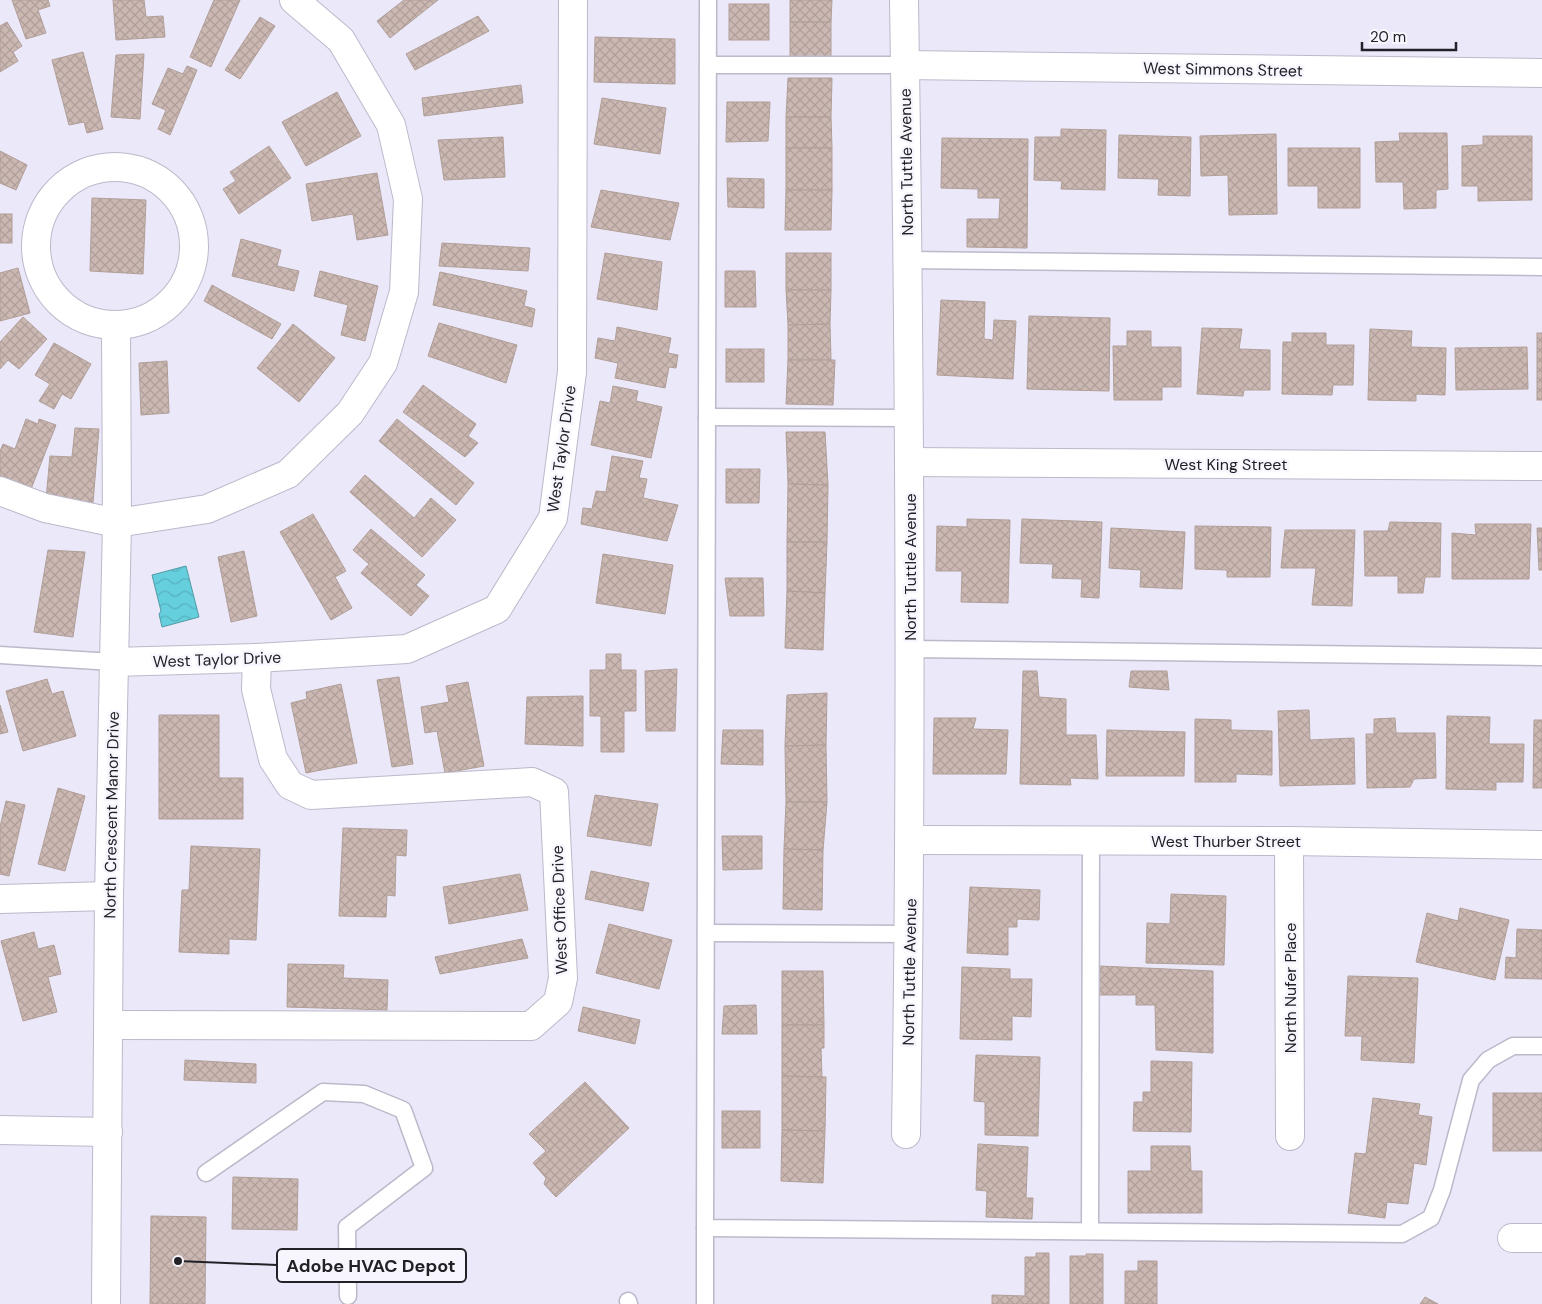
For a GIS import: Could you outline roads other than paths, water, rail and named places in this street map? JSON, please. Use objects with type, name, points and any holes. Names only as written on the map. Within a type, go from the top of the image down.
[{"type":"street","points":[[0,492],[45,508],[117,523],[207,509],[288,474],[350,413],[383,363],[404,292],[408,199],[391,126],[341,40],[294,0]]},
{"type":"street","name":"West Taylor Drive","points":[[113,662],[257,658],[407,649],[497,608],[553,518],[572,372],[573,0]]},
{"type":"street","name":"North Tuttle Avenue","points":[[904,0],[910,418],[910,840],[906,1134]]},
{"type":"street","name":"West Simmons Street","points":[[905,65],[1542,73]]},
{"type":"street","points":[[121,166],[144,172],[166,184],[182,202],[192,224],[196,248],[191,272],[180,293],[168,305],[140,322],[116,326],[93,323],[72,313],[54,298],[42,279],[36,256],[36,233],[43,211],[52,198],[75,178],[96,169],[121,166]]},
{"type":"street","name":"North Crescent Manor Drive","points":[[106,1304],[109,896],[117,523],[116,326]]},
{"type":"street","name":"West King Street","points":[[910,462],[1542,466]]},
{"type":"street","name":"West Office Drive","points":[[109,1025],[530,1026],[558,1002],[563,978],[554,792],[532,782],[311,795],[290,785],[273,759],[256,688],[257,658]]},
{"type":"street","name":"West Thurber Street","points":[[910,840],[1542,844]]},
{"type":"street","name":"North Nufer Place","points":[[1289,841],[1290,1136]]},
{"type":"street","points":[[0,899],[109,896]]},
{"type":"street","points":[[0,1130],[108,1132]]},
{"type":"street","points":[[1512,1238],[1542,1238]]},
{"type":"lane","points":[[705,1304],[708,0]]},
{"type":"lane","points":[[708,65],[905,65]]},
{"type":"lane","points":[[907,260],[1542,267]]},
{"type":"lane","points":[[707,417],[910,418]]},
{"type":"lane","points":[[910,649],[1542,656]]},
{"type":"lane","points":[[0,656],[113,662]]},
{"type":"lane","points":[[1090,1231],[1091,840]]},
{"type":"lane","points":[[706,933],[909,934]]},
{"type":"lane","points":[[705,1228],[1402,1234],[1431,1218],[1442,1190],[1471,1080],[1488,1060],[1513,1046],[1542,1046]]},
{"type":"lane","points":[[206,1173],[323,1092],[364,1094],[402,1110],[424,1168],[347,1227],[348,1296]]},
{"type":"water","points":[[186,566],[199,617],[162,627],[159,614],[161,611],[152,575]]},
{"type":"place","name":"Adobe HVAC Depot","points":[[178,1261]]}]
